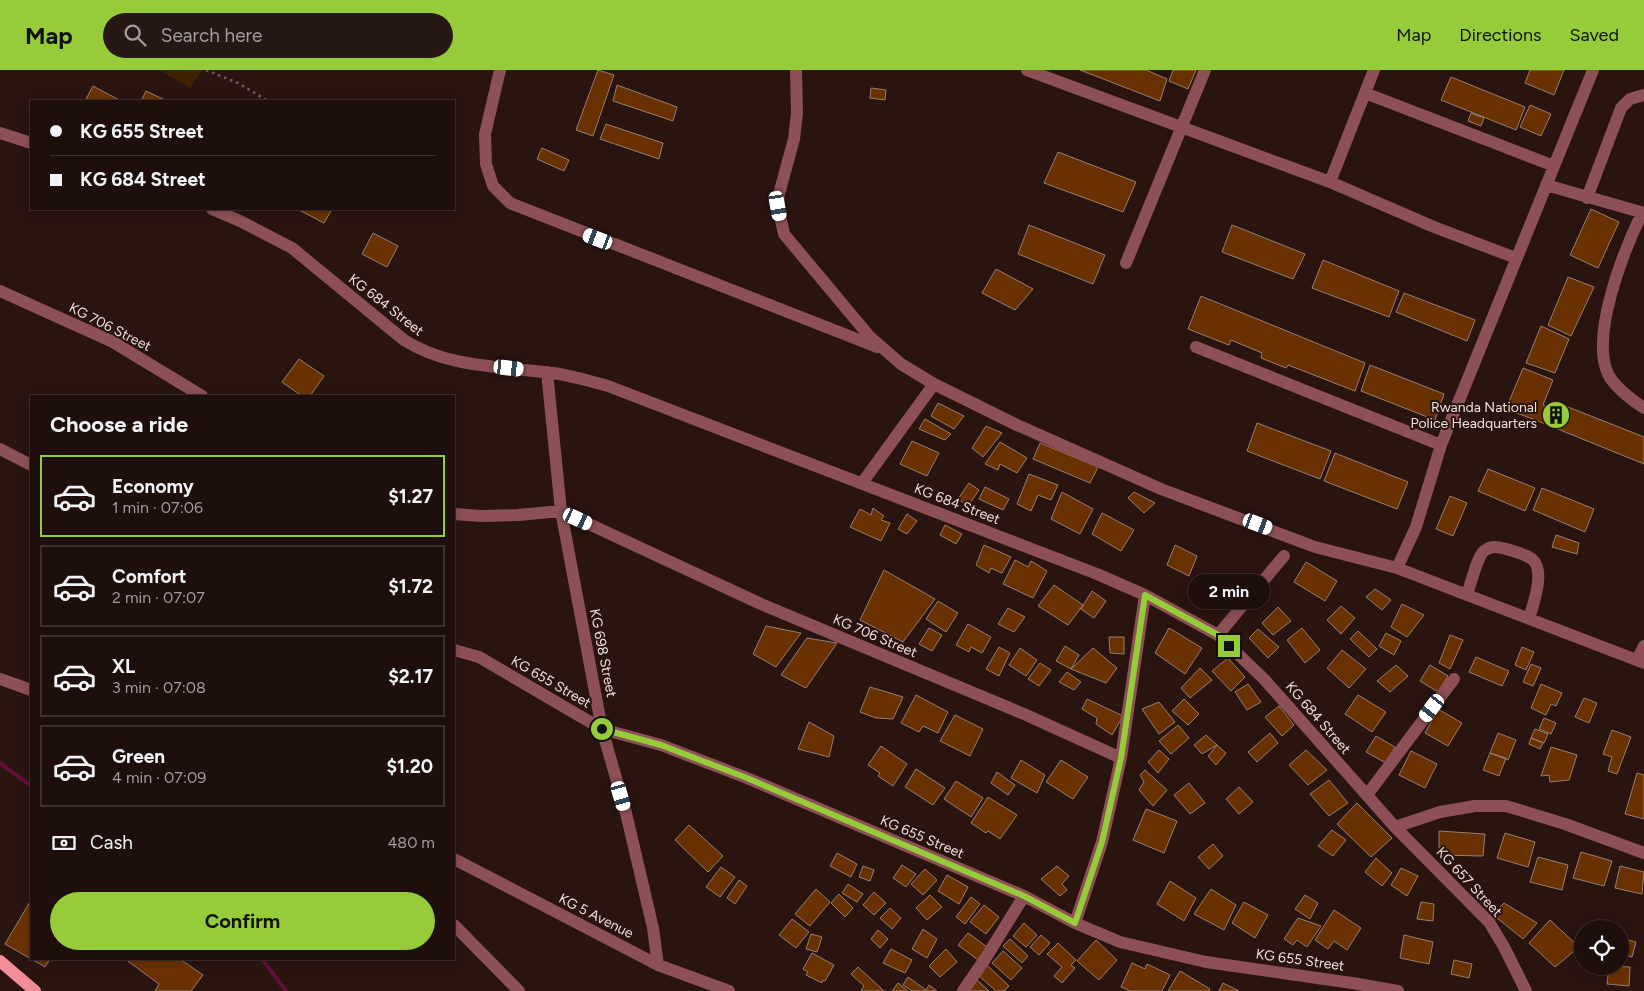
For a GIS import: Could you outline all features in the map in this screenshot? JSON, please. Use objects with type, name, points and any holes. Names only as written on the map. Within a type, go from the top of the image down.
[{"type":"main road","points":[[0,961],[35,991]]},
{"type":"street","points":[[500,70],[485,134],[486,164],[492,186],[510,204],[884,350]]},
{"type":"street","points":[[796,70],[796,128],[779,194],[778,206],[784,234],[870,337],[902,364],[934,384],[1017,425],[1161,489],[1258,524],[1314,547],[1397,568],[1641,662],[1644,646]]},
{"type":"street","points":[[1027,70],[1330,182],[1434,227],[1516,258]]},
{"type":"street","points":[[1126,263],[1205,70]]},
{"type":"street","points":[[1330,182],[1374,70]]},
{"type":"street","points":[[1397,568],[1416,527],[1441,445],[1593,70]]},
{"type":"street","points":[[1364,93],[1554,166]]},
{"type":"street","points":[[1587,198],[1621,108],[1630,99],[1644,95]]},
{"type":"street","points":[[0,133],[30,143]]},
{"type":"street","points":[[1546,185],[1643,213],[1610,296],[1604,324],[1603,354],[1608,375],[1626,396],[1644,408]]},
{"type":"street","name":"KG 684 Street","points":[[214,210],[292,248],[404,340],[419,350],[441,358],[472,364],[547,372],[608,386],[1097,574],[1145,595],[1218,635],[1264,679],[1395,827]]},
{"type":"street","name":"KG 706 Street","points":[[0,291],[113,342],[200,395]]},
{"type":"street","points":[[1196,347],[1441,445]]},
{"type":"street","name":"KG 698 Street","points":[[547,372],[561,511],[602,729],[626,813],[653,928],[658,965]]},
{"type":"street","points":[[862,483],[934,384]]},
{"type":"street","points":[[0,449],[30,464]]},
{"type":"street","points":[[455,514],[518,515],[561,511]]},
{"type":"street","name":"KG 706 Street","points":[[561,511],[761,604],[1024,714],[1121,758]]},
{"type":"street","points":[[1467,594],[1484,551],[1495,546],[1515,552],[1533,560],[1538,569],[1539,579],[1529,619]]},
{"type":"street","points":[[1218,635],[1284,556]]},
{"type":"street","points":[[1075,923],[1102,842],[1121,758],[1145,595]]},
{"type":"street","name":"KG 655 Street","points":[[455,650],[478,657],[602,729],[661,745],[747,778],[1024,896],[1075,923],[1120,942],[1206,962],[1398,991]]},
{"type":"street","points":[[0,679],[30,690]]},
{"type":"street","points":[[1367,795],[1454,679]]},
{"type":"street","points":[[1395,827],[1440,812],[1466,807],[1506,806],[1565,824],[1644,853]]},
{"type":"street","name":"KG 657 Street","points":[[1395,827],[1488,922],[1504,947],[1526,991]]},
{"type":"street","name":"KG 5 Avenue","points":[[455,860],[658,965],[729,991]]},
{"type":"street","points":[[963,991],[1024,896]]},
{"type":"street","points":[[455,926],[519,991]]},
{"type":"path","points":[[206,70],[238,83],[266,100]]},
{"type":"shaded area","points":[[159,70],[202,70],[190,88]]},
{"type":"building","points":[[598,70],[614,75],[593,136],[576,130]]},
{"type":"building","points":[[1080,70],[1146,70],[1167,79],[1160,101]]},
{"type":"building","points":[[1173,70],[1196,70],[1188,89],[1169,81]]},
{"type":"building","points":[[1530,70],[1564,70],[1554,95],[1525,83]]},
{"type":"building","points":[[1451,77],[1525,107],[1516,130],[1441,100]]},
{"type":"building","points":[[617,85],[677,107],[673,121],[613,101]]},
{"type":"building","points":[[93,86],[119,100],[86,100]]},
{"type":"building","points":[[871,88],[886,90],[885,100],[870,98]]},
{"type":"building","points":[[146,91],[165,100],[142,100]]},
{"type":"building","points":[[1530,105],[1551,114],[1541,136],[1520,127]]},
{"type":"building","points":[[1471,113],[1484,118],[1481,126],[1468,121]]},
{"type":"building","points":[[606,124],[663,143],[659,159],[600,139]]},
{"type":"building","points":[[542,148],[569,160],[564,171],[537,159]]},
{"type":"building","points":[[1058,152],[1136,182],[1123,212],[1044,183]]},
{"type":"building","points":[[1591,209],[1619,222],[1598,268],[1570,255]]},
{"type":"building","points":[[299,210],[331,210],[324,223]]},
{"type":"building","points":[[1029,225],[1105,255],[1093,284],[1018,254]]},
{"type":"building","points":[[1232,225],[1305,254],[1293,279],[1222,252]]},
{"type":"building","points":[[373,233],[398,246],[387,267],[362,254]]},
{"type":"building","points":[[1323,260],[1399,291],[1389,317],[1312,288]]},
{"type":"building","points":[[996,269],[1033,289],[1015,310],[982,293]]},
{"type":"building","points":[[1568,277],[1594,287],[1571,336],[1548,325]]},
{"type":"building","points":[[1404,293],[1475,320],[1467,341],[1396,312]]},
{"type":"building","points":[[1201,296],[1365,363],[1355,391],[1288,365],[1286,368],[1261,358],[1262,353],[1231,340],[1229,345],[1188,329]]},
{"type":"building","points":[[1541,326],[1569,339],[1555,373],[1526,363]]},
{"type":"building","points":[[299,359],[324,376],[311,395],[301,395],[282,382]]},
{"type":"building","points":[[1370,365],[1444,394],[1435,420],[1361,391]]},
{"type":"building","name":"Rwanda National Police Headquarters","points":[[1523,368],[1553,380],[1543,405],[1551,408],[1553,401],[1644,437],[1644,464],[1506,409]]},
{"type":"building","points":[[938,403],[964,416],[954,429],[931,416]]},
{"type":"building","points":[[925,419],[951,434],[945,440],[919,429]]},
{"type":"building","points":[[1257,423],[1331,451],[1320,479],[1247,451]]},
{"type":"building","points":[[986,426],[1002,433],[983,457],[972,448]]},
{"type":"building","points":[[912,441],[939,453],[927,476],[900,464]]},
{"type":"building","points":[[1000,442],[1027,458],[1017,473],[1000,464],[998,470],[985,464]]},
{"type":"building","points":[[1040,443],[1098,467],[1090,483],[1033,459]]},
{"type":"building","points":[[1335,453],[1408,482],[1397,509],[1324,481]]},
{"type":"building","points":[[1488,469],[1535,488],[1525,511],[1478,491]]},
{"type":"building","points":[[1029,474],[1058,485],[1051,500],[1038,495],[1031,511],[1017,504]]},
{"type":"building","points":[[969,483],[979,490],[968,506],[958,499]]},
{"type":"building","points":[[985,487],[1009,499],[1003,510],[979,499]]},
{"type":"building","points":[[1542,488],[1594,509],[1585,532],[1533,510]]},
{"type":"building","points":[[1062,492],[1093,509],[1080,534],[1051,519]]},
{"type":"building","points":[[1134,492],[1155,503],[1144,513],[1128,498]]},
{"type":"building","points":[[1450,496],[1467,503],[1453,536],[1436,529]]},
{"type":"building","points":[[873,508],[884,516],[881,520],[890,523],[881,541],[850,527],[860,509],[871,515]]},
{"type":"building","points":[[1102,513],[1134,530],[1121,551],[1092,534]]},
{"type":"building","points":[[907,514],[917,521],[907,534],[898,529]]},
{"type":"building","points":[[945,525],[962,534],[956,544],[940,535]]},
{"type":"building","points":[[1556,535],[1579,543],[1577,554],[1552,547]]},
{"type":"building","points":[[984,545],[1011,557],[1002,573],[991,568],[989,573],[976,565]]},
{"type":"building","points":[[1175,545],[1197,556],[1189,576],[1167,565]]},
{"type":"building","points":[[1015,560],[1028,567],[1031,561],[1047,571],[1033,598],[1003,584]]},
{"type":"building","points":[[1306,562],[1337,581],[1325,601],[1294,582]]},
{"type":"building","points":[[884,570],[935,599],[903,642],[860,620]]},
{"type":"building","points":[[1054,585],[1083,605],[1068,625],[1038,606]]},
{"type":"building","points":[[1375,589],[1391,600],[1382,610],[1366,597]]},
{"type":"building","points":[[1092,591],[1106,601],[1094,618],[1081,609]]},
{"type":"building","points":[[938,601],[958,613],[946,632],[926,619]]},
{"type":"building","points":[[1402,604],[1424,615],[1407,637],[1391,627]]},
{"type":"building","points":[[1341,606],[1355,618],[1341,634],[1327,620]]},
{"type":"building","points":[[1278,607],[1291,621],[1273,635],[1262,623]]},
{"type":"building","points":[[1008,608],[1025,617],[1014,632],[998,624]]},
{"type":"building","points":[[968,624],[991,637],[982,653],[971,647],[969,652],[956,645]]},
{"type":"building","points":[[766,626],[801,633],[776,667],[753,654]]},
{"type":"building","points":[[929,628],[942,635],[932,651],[919,644]]},
{"type":"building","points":[[1169,628],[1202,648],[1185,674],[1155,653]]},
{"type":"building","points":[[1302,628],[1320,650],[1305,663],[1287,640]]},
{"type":"building","points":[[1258,629],[1279,647],[1268,658],[1249,638]]},
{"type":"building","points":[[1358,631],[1377,649],[1369,657],[1350,639]]},
{"type":"building","points":[[1386,633],[1401,641],[1394,655],[1379,646]]},
{"type":"building","points":[[1450,635],[1463,640],[1450,669],[1439,663]]},
{"type":"building","points":[[1109,637],[1124,637],[1124,654],[1110,653]]},
{"type":"building","points":[[807,638],[837,643],[806,688],[781,675]]},
{"type":"building","points":[[1065,646],[1079,655],[1071,669],[1056,661]]},
{"type":"building","points":[[999,647],[1010,653],[999,676],[986,669]]},
{"type":"building","points":[[1522,647],[1534,652],[1526,670],[1515,665]]},
{"type":"building","points":[[1020,648],[1037,660],[1026,676],[1009,665]]},
{"type":"building","points":[[1093,648],[1117,668],[1106,683],[1071,669]]},
{"type":"building","points":[[1342,650],[1366,669],[1349,688],[1327,668]]},
{"type":"building","points":[[1476,657],[1509,671],[1502,686],[1469,672]]},
{"type":"building","points":[[1228,658],[1245,677],[1231,691],[1212,671]]},
{"type":"building","points":[[1040,663],[1051,670],[1039,686],[1028,679]]},
{"type":"building","points":[[1531,664],[1541,668],[1533,686],[1523,682]]},
{"type":"building","points":[[1396,665],[1408,676],[1390,692],[1377,681]]},
{"type":"building","points":[[1430,665],[1448,676],[1438,692],[1420,681]]},
{"type":"building","points":[[1200,668],[1212,680],[1190,698],[1181,688]]},
{"type":"building","points":[[1067,672],[1081,682],[1074,690],[1059,682]]},
{"type":"building","points":[[1248,684],[1261,702],[1247,710],[1235,692]]},
{"type":"building","points":[[1541,684],[1562,693],[1556,706],[1551,704],[1546,715],[1531,708]]},
{"type":"building","points":[[870,687],[903,697],[893,719],[876,718],[860,712]]},
{"type":"building","points":[[916,695],[948,712],[938,733],[923,726],[919,732],[901,723]]},
{"type":"building","points":[[1358,695],[1386,712],[1372,732],[1345,714]]},
{"type":"building","points":[[1584,698],[1597,703],[1589,723],[1575,717]]},
{"type":"building","points":[[1087,699],[1123,716],[1112,735],[1096,724],[1097,718],[1082,709]]},
{"type":"building","points":[[1184,699],[1199,714],[1188,725],[1172,711]]},
{"type":"building","points":[[1159,702],[1175,722],[1159,734],[1142,709]]},
{"type":"building","points":[[1279,706],[1294,725],[1282,736],[1265,717]]},
{"type":"building","points":[[1438,709],[1462,723],[1448,746],[1425,733]]},
{"type":"building","points":[[955,715],[983,729],[970,756],[940,741]]},
{"type":"building","points":[[1544,718],[1556,723],[1551,734],[1539,729]]},
{"type":"building","points":[[809,722],[834,736],[829,757],[798,749]]},
{"type":"building","points":[[1178,725],[1189,738],[1171,754],[1159,741]]},
{"type":"building","points":[[1535,729],[1548,734],[1544,743],[1531,738]]},
{"type":"building","points":[[1612,730],[1631,737],[1617,774],[1608,771],[1612,757],[1603,754]]},
{"type":"building","points":[[1270,733],[1278,743],[1257,762],[1248,752]]},
{"type":"building","points":[[1498,733],[1516,740],[1508,760],[1490,753]]},
{"type":"building","points":[[1206,735],[1217,745],[1202,754],[1194,745]]},
{"type":"building","points":[[1376,736],[1395,747],[1386,763],[1366,752]]},
{"type":"building","points":[[1531,738],[1543,743],[1540,749],[1529,744]]},
{"type":"building","points":[[1217,745],[1226,753],[1216,765],[1208,756]]},
{"type":"building","points":[[881,746],[907,764],[893,786],[878,776],[880,773],[868,765]]},
{"type":"building","points":[[1551,747],[1577,755],[1569,780],[1550,782],[1549,775],[1541,776]]},
{"type":"building","points":[[1159,750],[1169,759],[1158,773],[1148,762]]},
{"type":"building","points":[[1306,750],[1327,770],[1308,785],[1289,765]]},
{"type":"building","points":[[1411,751],[1437,764],[1425,788],[1399,775]]},
{"type":"building","points":[[1490,753],[1506,758],[1499,776],[1483,770]]},
{"type":"building","points":[[1021,760],[1045,775],[1037,793],[1011,778]]},
{"type":"building","points":[[1061,760],[1088,777],[1073,799],[1046,782]]},
{"type":"building","points":[[916,769],[945,788],[933,805],[905,787]]},
{"type":"building","points":[[1145,770],[1167,790],[1153,806],[1139,790],[1144,782],[1140,775]]},
{"type":"building","points":[[997,772],[1015,785],[1008,795],[991,783]]},
{"type":"building","points":[[1637,773],[1644,775],[1644,819],[1625,814]]},
{"type":"building","points":[[1329,780],[1348,803],[1329,816],[1310,794]]},
{"type":"building","points":[[956,781],[983,798],[971,817],[944,799]]},
{"type":"building","points":[[1189,783],[1205,803],[1190,814],[1174,795]]},
{"type":"building","points":[[1239,787],[1253,802],[1239,814],[1226,799]]},
{"type":"building","points":[[988,797],[1017,815],[1000,839],[988,831],[986,833],[971,823]]},
{"type":"building","points":[[1357,803],[1392,838],[1371,857],[1337,824]]},
{"type":"building","points":[[1146,809],[1177,821],[1164,853],[1133,840]]},
{"type":"building","points":[[689,825],[723,856],[708,872],[675,840]]},
{"type":"building","points":[[1332,830],[1346,840],[1333,856],[1318,846]]},
{"type":"building","points":[[1439,831],[1485,834],[1483,856],[1439,855]]},
{"type":"building","points":[[1505,833],[1535,842],[1528,867],[1497,858]]},
{"type":"building","points":[[1213,844],[1223,856],[1209,869],[1198,857]]},
{"type":"building","points":[[1581,852],[1612,861],[1604,886],[1573,878]]},
{"type":"building","points":[[837,853],[857,864],[851,877],[830,866]]},
{"type":"building","points":[[1538,857],[1568,865],[1562,890],[1530,882]]},
{"type":"building","points":[[1376,858],[1392,873],[1382,886],[1365,872]]},
{"type":"building","points":[[902,865],[916,874],[906,887],[893,878]]},
{"type":"building","points":[[863,866],[874,870],[870,881],[859,877]]},
{"type":"building","points":[[1057,866],[1069,876],[1062,884],[1067,890],[1060,896],[1041,879]]},
{"type":"building","points":[[1620,866],[1644,872],[1642,894],[1615,888]]},
{"type":"building","points":[[721,867],[735,877],[720,897],[706,887]]},
{"type":"building","points":[[1401,868],[1418,876],[1407,896],[1391,885]]},
{"type":"building","points":[[925,869],[937,880],[923,895],[911,884]]},
{"type":"building","points":[[947,875],[968,887],[959,904],[938,891]]},
{"type":"building","points":[[739,880],[747,886],[735,904],[727,898]]},
{"type":"building","points":[[1170,881],[1196,898],[1184,921],[1157,904]]},
{"type":"building","points":[[848,884],[863,894],[857,902],[842,893]]},
{"type":"building","points":[[816,889],[830,902],[810,926],[795,914]]},
{"type":"building","points":[[1211,889],[1236,905],[1224,930],[1194,914]]},
{"type":"building","points":[[874,892],[886,903],[874,915],[863,905]]},
{"type":"building","points":[[839,894],[853,908],[845,917],[831,903]]},
{"type":"building","points":[[930,895],[942,907],[927,920],[916,908]]},
{"type":"building","points":[[1305,895],[1318,903],[1310,919],[1295,909]]},
{"type":"building","points":[[971,897],[980,904],[965,924],[956,917]]},
{"type":"building","points":[[30,902],[30,958],[5,944]]},
{"type":"building","points":[[1244,902],[1268,915],[1255,938],[1232,923]]},
{"type":"building","points":[[1421,902],[1434,904],[1433,921],[1417,919]]},
{"type":"building","points":[[1504,903],[1537,923],[1523,939],[1492,914]]},
{"type":"building","points":[[984,905],[999,917],[986,934],[970,922]]},
{"type":"building","points":[[890,908],[901,918],[892,929],[880,918]]},
{"type":"building","points":[[1334,910],[1361,928],[1347,950],[1334,941],[1328,949],[1315,940]]},
{"type":"building","points":[[1298,918],[1321,926],[1307,947],[1297,940],[1293,945],[1284,939]]},
{"type":"building","points":[[792,919],[809,932],[796,948],[779,935]]},
{"type":"building","points":[[1550,920],[1574,942],[1574,951],[1555,967],[1529,943]]},
{"type":"building","points":[[1024,923],[1037,935],[1026,947],[1013,936]]},
{"type":"building","points":[[923,929],[937,939],[927,958],[912,949]]},
{"type":"building","points":[[878,930],[888,939],[880,948],[871,939]]},
{"type":"building","points":[[968,933],[987,947],[978,960],[958,945]]},
{"type":"building","points":[[811,934],[822,937],[817,952],[806,949]]},
{"type":"building","points":[[1041,935],[1050,943],[1039,955],[1030,947]]},
{"type":"building","points":[[1404,935],[1433,942],[1429,964],[1400,958]]},
{"type":"building","points":[[1010,939],[1028,956],[1022,963],[1003,946]]},
{"type":"building","points":[[1096,940],[1117,960],[1099,980],[1077,961]]},
{"type":"building","points":[[1629,940],[1636,942],[1632,957],[1629,956]]},
{"type":"building","points":[[1058,943],[1076,960],[1071,965],[1075,968],[1062,983],[1054,976],[1062,967],[1047,954]]},
{"type":"building","points":[[891,949],[912,960],[905,973],[883,963]]},
{"type":"building","points":[[946,949],[957,962],[940,977],[929,966]]},
{"type":"building","points":[[1003,951],[1022,968],[1011,980],[992,963]]},
{"type":"building","points":[[812,953],[834,965],[822,983],[806,975],[808,972],[803,969]]},
{"type":"building","points":[[33,960],[49,960],[45,967]]},
{"type":"building","points":[[126,960],[181,960],[203,975],[191,991],[155,991],[159,984]]},
{"type":"building","points":[[1454,960],[1472,964],[1469,978],[1451,974]]},
{"type":"building","points":[[1132,963],[1145,969],[1147,964],[1170,975],[1162,991],[1130,991],[1121,987]]},
{"type":"building","points":[[987,965],[1009,986],[1004,991],[996,991],[978,975]]},
{"type":"building","points":[[858,967],[884,991],[861,990],[864,986],[851,974]]},
{"type":"building","points":[[1630,967],[1629,986],[1607,984],[1608,975],[1629,975]]},
{"type":"building","points":[[1180,971],[1210,989],[1209,991],[1168,991]]},
{"type":"building","points":[[908,977],[926,990],[929,985],[937,991],[912,991],[903,985]]},
{"type":"building","points":[[977,980],[989,991],[968,991]]},
{"type":"building","points":[[898,983],[908,991],[892,991]]},
{"type":"building","points":[[1223,983],[1239,991],[1219,991]]},
{"type":"waterway","points":[[0,763],[30,785]]},
{"type":"waterway","points":[[263,960],[286,991]]},
{"type":"place","name":"Rwanda National Police Headquarters","points":[[1556,415]]},
{"type":"route","points":[[602,729],[661,745],[747,778],[1024,896],[1075,923],[1102,842],[1121,758],[1145,595],[1218,635],[1229,646]]}]
